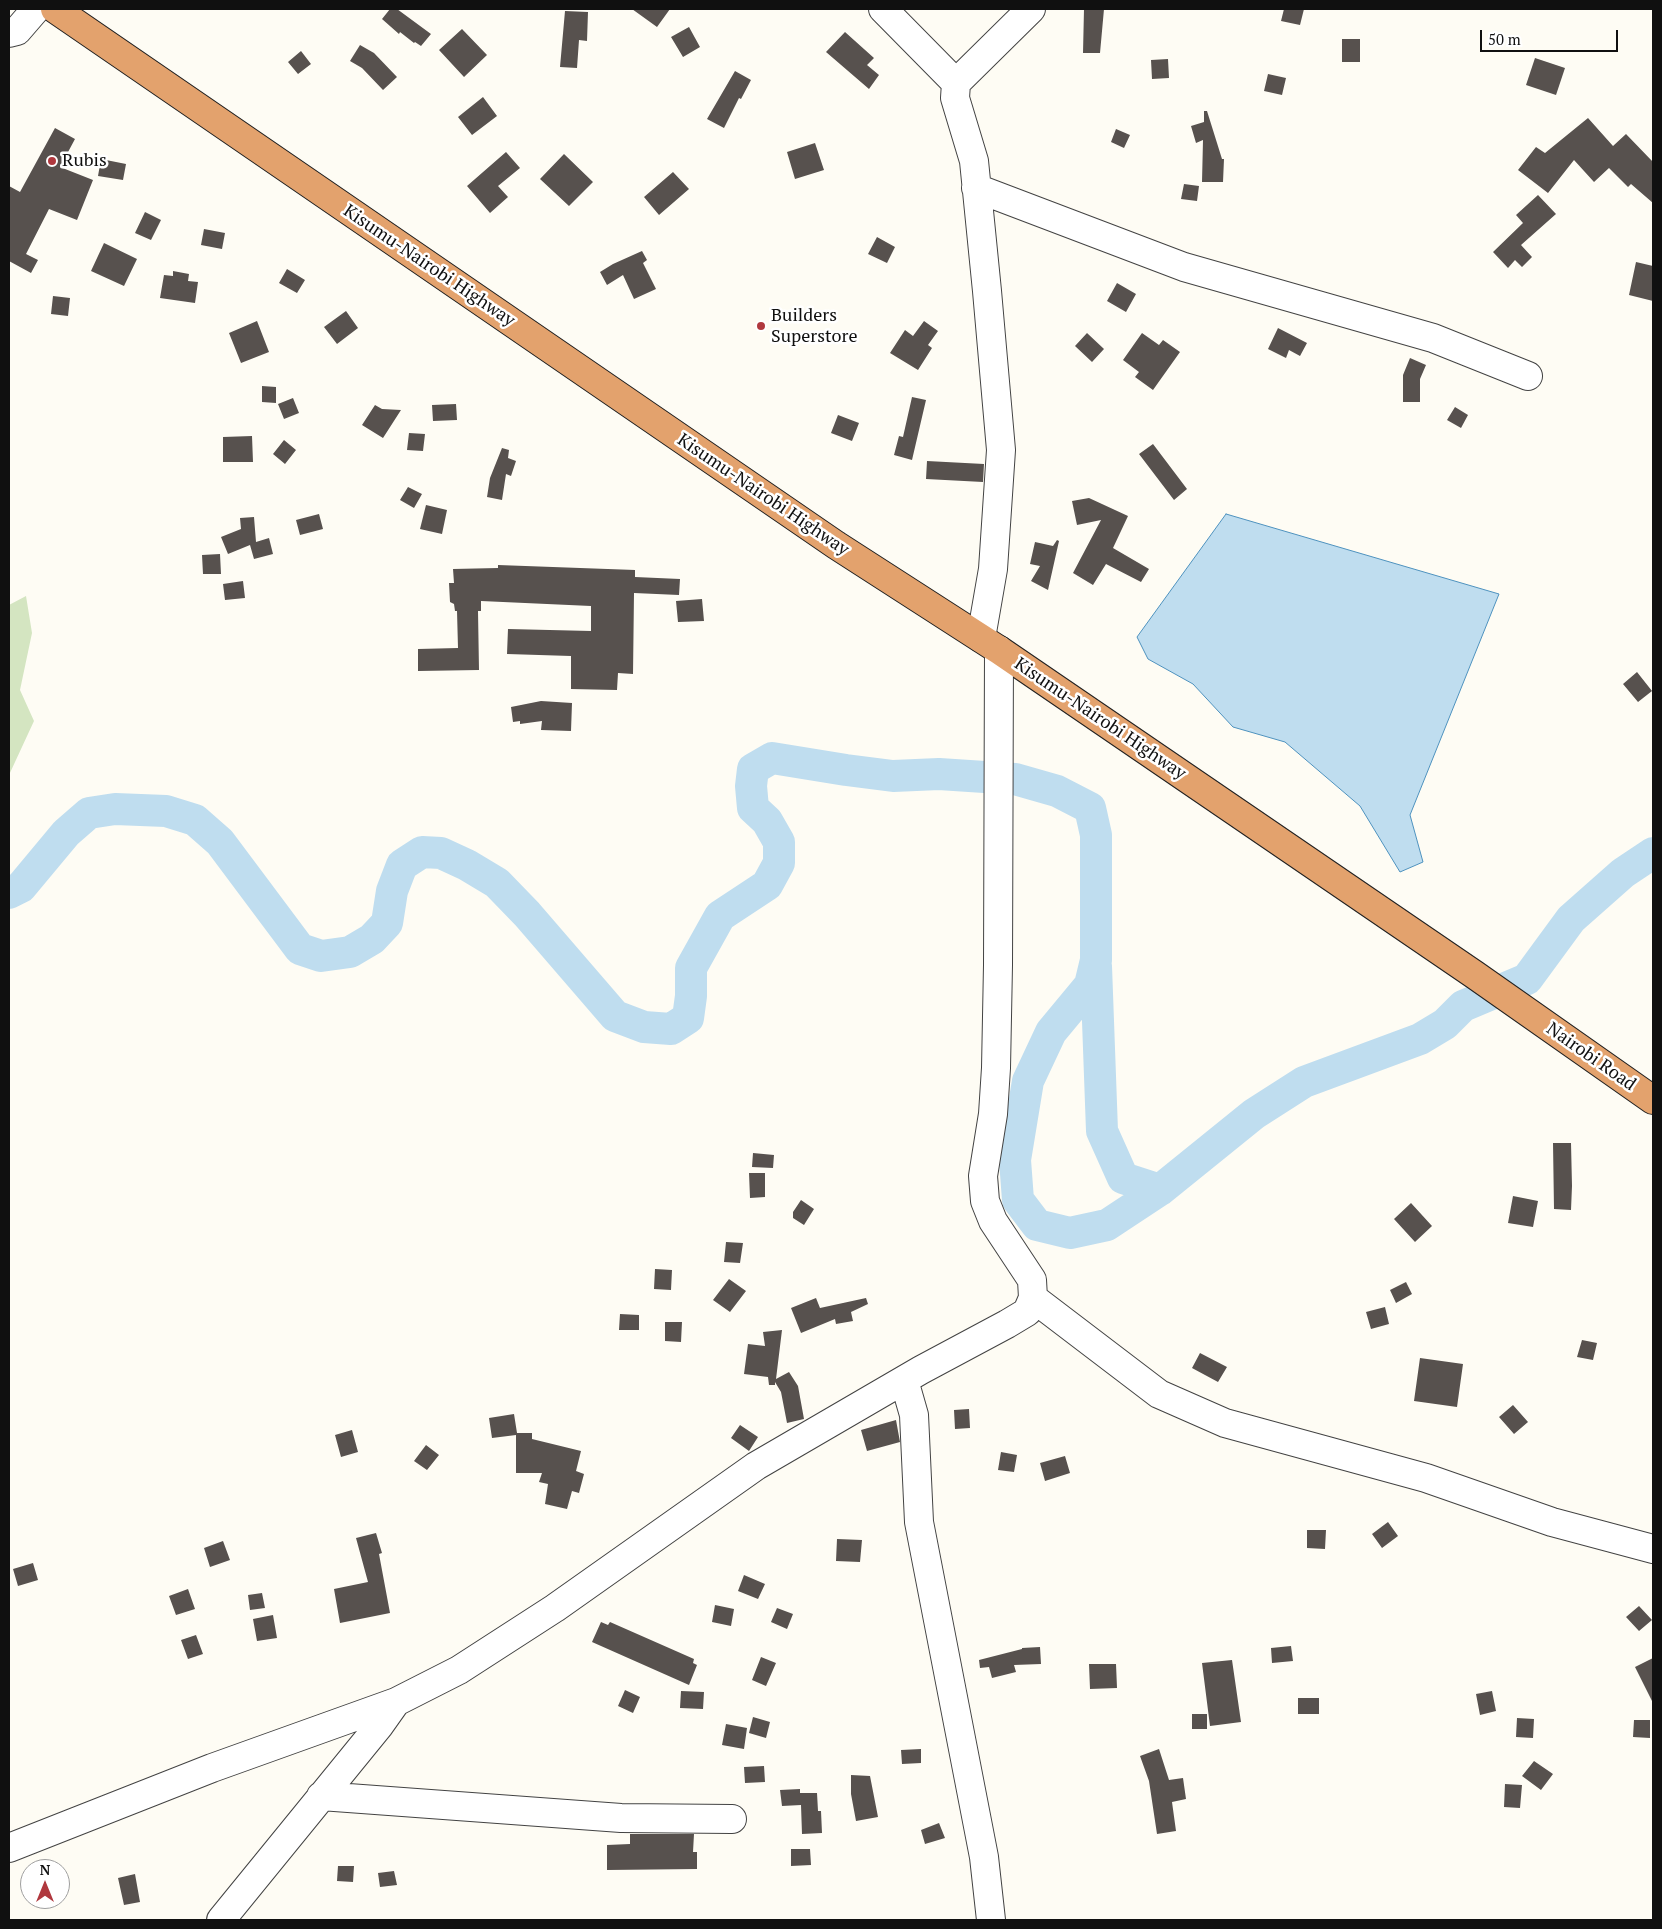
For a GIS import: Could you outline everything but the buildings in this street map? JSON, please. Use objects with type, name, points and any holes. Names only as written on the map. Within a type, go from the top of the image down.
[{"type":"highway","name":"Kisumu-Nairobi Highway","points":[[55,9],[836,545],[990,644],[1528,1013]]},
{"type":"highway","name":"Nairobi Road","points":[[1528,1013],[1653,1100]]},
{"type":"street","points":[[9,33],[17,31],[36,9]]},
{"type":"street","points":[[883,9],[956,83]]},
{"type":"street","points":[[9,1848],[212,1768],[396,1702],[459,1670],[555,1608],[756,1466],[920,1370],[1027,1312],[1033,1298],[1032,1280],[993,1221],[985,1201],[983,1176],[993,1114],[996,1068],[999,819],[998,754],[990,644],[992,569],[1001,450],[974,161],[955,98],[956,83],[1031,9]]},
{"type":"street","points":[[976,188],[1184,267],[1433,338],[1528,376]]},
{"type":"street","points":[[1033,1298],[1160,1394],[1225,1423],[1426,1478],[1552,1522],[1653,1549]]},
{"type":"street","points":[[906,1387],[914,1415],[919,1522],[984,1857],[991,1920]]},
{"type":"street","points":[[221,1920],[396,1702]]},
{"type":"street","points":[[321,1796],[620,1818],[732,1818]]},
{"type":"green space","points":[[26,596],[32,633],[20,690],[34,721],[9,775],[9,605]]},
{"type":"water","points":[[1226,514],[1499,594],[1410,815],[1423,862],[1400,872],[1360,806],[1285,742],[1233,727],[1193,684],[1148,659],[1137,637]]},
{"type":"waterway","points":[[9,893],[21,887],[66,833],[89,813],[115,809],[166,811],[195,820],[220,842],[300,949],[321,956],[350,952],[372,939],[387,923],[392,891],[402,865],[422,852],[441,853],[467,865],[497,883],[527,914],[615,1016],[644,1027],[671,1029],[688,1018],[691,996],[691,968],[720,916],[767,885],[779,863],[779,842],[767,821],[753,808],[751,786],[753,769],[772,758],[893,776],[939,774],[1015,779],[1057,791],[1090,808],[1096,835],[1096,960],[1090,985],[1051,1032],[1028,1081],[1015,1160],[1018,1200],[1037,1225],[1070,1233],[1107,1225],[1160,1190],[1254,1114],[1304,1082],[1420,1039],[1445,1024],[1463,1006],[1527,979],[1571,919],[1623,873],[1653,853]]},
{"type":"waterway","points":[[1096,966],[1102,1131],[1123,1178],[1160,1190]]},
{"type":"place","name":"Rubis","points":[[52,161]]},
{"type":"place","name":"Builders Superstore","points":[[761,326]]}]
